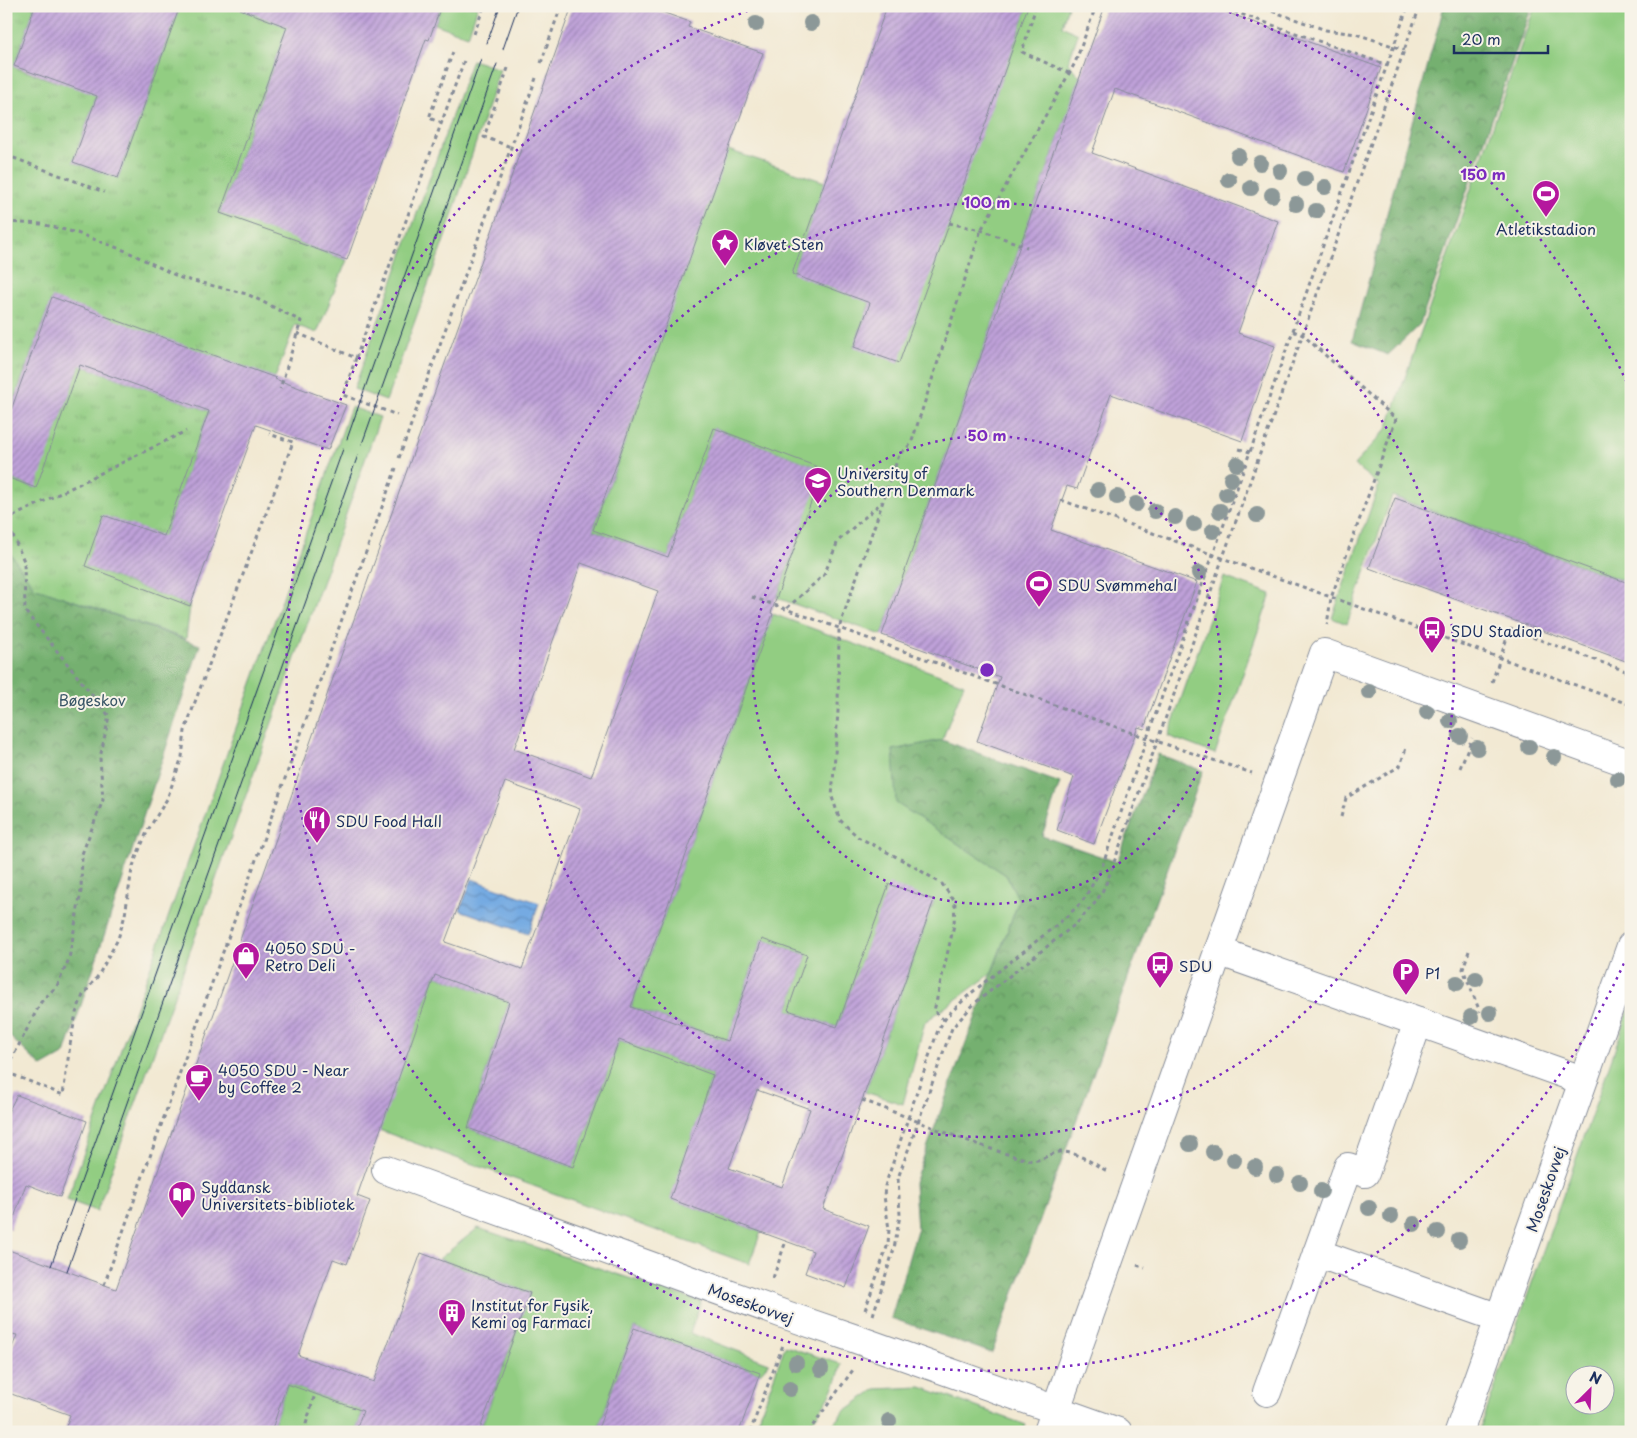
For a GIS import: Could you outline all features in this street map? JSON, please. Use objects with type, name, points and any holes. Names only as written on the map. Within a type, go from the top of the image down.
[{"type":"street","points":[[1052,1421],[1324,653],[1631,764]]},
{"type":"street","name":"Moseskovvej","points":[[1459,1432],[1631,946]]},
{"type":"street","points":[[1218,951],[1582,1080]]},
{"type":"street","points":[[1267,1392],[1348,1167],[1365,1173],[1418,1022]]},
{"type":"street","name":"Moseskovvej","points":[[386,1170],[763,1307],[860,1340],[1052,1421],[1118,1432]]},
{"type":"street","points":[[1317,1252],[1499,1318]]},
{"type":"path","points":[[474,34],[484,6]]},
{"type":"path","points":[[541,63],[561,6]]},
{"type":"path","points":[[1036,6],[1022,52],[1069,73]]},
{"type":"path","points":[[944,1020],[934,1011],[954,925],[954,902],[942,884],[910,864],[858,837],[840,820],[832,797],[838,711],[839,628],[899,455],[911,444],[981,230],[1075,63],[1096,6]]},
{"type":"path","points":[[1218,6],[1387,65]]},
{"type":"path","points":[[1257,6],[1326,30],[1356,34],[1405,50]]},
{"type":"path","points":[[808,1432],[856,1366],[860,1340],[888,1244],[889,1229],[884,1196],[885,1186],[938,1030],[944,1020],[970,994],[1064,919],[1082,902],[1103,864],[1408,6]]},
{"type":"path","points":[[860,1340],[894,1249],[900,1215],[898,1178],[952,1028],[975,1003],[1077,923],[1102,892],[1304,335],[1420,6]]},
{"type":"path","points":[[442,122],[429,118],[454,49]]},
{"type":"path","points":[[397,414],[343,395],[465,58]]},
{"type":"path","points":[[508,68],[484,137],[511,147]]},
{"type":"path","points":[[399,458],[536,78]]},
{"type":"path","points":[[6,156],[104,192]]},
{"type":"path","points":[[6,222],[41,224],[77,233],[126,251],[181,278],[247,294],[301,321],[280,389]]},
{"type":"path","points":[[949,223],[981,230],[1028,247]]},
{"type":"path","points":[[1293,331],[1304,335],[1396,419],[1331,598]]},
{"type":"path","points":[[298,333],[356,358]]},
{"type":"path","points":[[186,431],[6,520],[24,561],[25,611],[109,716],[100,758],[103,800],[82,854],[81,891],[69,959],[57,986],[42,1002],[6,1071],[63,1094],[76,1013],[83,995],[98,976],[118,939],[125,915],[132,869],[148,830],[167,799],[182,757],[185,732],[194,702],[293,442],[269,434]]},
{"type":"path","points":[[1239,449],[1250,452]]},
{"type":"path","points":[[104,1284],[396,468]]},
{"type":"path","points":[[1061,500],[1631,704]]},
{"type":"path","points":[[787,608],[824,575],[838,541],[882,502]]},
{"type":"path","points":[[752,596],[1147,738],[1278,782]]},
{"type":"path","points":[[1500,658],[1510,629],[1631,673]]},
{"type":"path","points":[[1341,817],[1346,798],[1400,766],[1406,748]]},
{"type":"path","points":[[1469,951],[1463,969],[1485,1025],[1479,1043]]},
{"type":"path","points":[[862,1100],[996,1150],[1031,1161],[1043,1159],[1059,1152],[1074,1153],[1135,1186]]},
{"type":"path","points":[[763,1307],[786,1241]]},
{"type":"path","points":[[750,1432],[785,1339]]},
{"type":"path","points":[[307,1432],[306,1424],[316,1394]]},
{"type":"green space","points":[[6,6],[35,6],[14,67],[59,83],[104,75],[73,162],[118,178],[180,6],[288,6],[356,52],[347,80],[277,55],[220,213],[336,138],[299,243],[347,260],[317,333],[295,325],[275,378],[52,298],[6,422]]},
{"type":"green space","points":[[441,6],[478,6],[468,36],[435,24]]},
{"type":"green space","points":[[1028,6],[1068,6],[1062,26],[1078,34],[1068,63],[1080,77],[882,635],[777,598],[822,469],[714,428],[668,557],[593,530],[639,403],[565,376],[728,150],[825,182],[792,274],[888,252],[854,347],[964,180]]},
{"type":"green space","points":[[1444,6],[1532,6],[1420,324],[1388,355],[1352,341]]},
{"type":"green space","name":"Atletikstadion","points":[[1535,6],[1631,6],[1631,584],[1392,496],[1347,624],[1332,618],[1379,485],[1354,465],[1387,429]]},
{"type":"green space","points":[[472,60],[500,69],[443,243],[386,401],[354,389]]},
{"type":"green space","points":[[80,365],[209,411],[164,536],[85,566],[190,606],[186,639],[34,587],[6,547],[6,477],[35,488]]},
{"type":"green space","points":[[351,407],[380,417],[97,1211],[67,1200]]},
{"type":"green space","name":"Bøgeskov","points":[[6,547],[34,587],[200,645],[65,1054],[42,1067],[6,1033]]},
{"type":"green space","points":[[1224,577],[1271,594],[1215,754],[1168,736]]},
{"type":"green space","points":[[773,614],[964,684],[942,740],[893,750],[937,830],[1006,875],[1019,900],[991,974],[925,1022],[903,1104],[865,1092],[934,901],[890,885],[837,1027],[788,1010],[807,955],[762,939],[727,1041],[631,1007]]},
{"type":"green space","points":[[942,740],[1060,783],[1042,836],[1117,862],[1158,754],[1203,771],[992,1353],[891,1318],[917,1230],[914,1183],[1019,900],[1006,875],[896,803],[893,750]]},
{"type":"green space","points":[[435,975],[509,1002],[468,1128],[573,1167],[619,1040],[713,1075],[671,1199],[761,1232],[749,1264],[379,1130]]},
{"type":"green space","points":[[1631,1004],[1631,1432],[1479,1432]]},
{"type":"green space","points":[[478,1228],[701,1302],[690,1333],[769,1363],[760,1373],[634,1328],[597,1432],[501,1432],[482,1425],[530,1293],[439,1259]]},
{"type":"green space","points":[[785,1346],[841,1364],[836,1383],[827,1400],[804,1432],[754,1432]]},
{"type":"green space","points":[[287,1384],[363,1411],[355,1432],[271,1432]]},
{"type":"green space","points":[[921,1387],[1026,1425],[1023,1432],[827,1432],[843,1412],[876,1389]]},
{"type":"water","points":[[472,879],[539,903],[528,934],[460,910]]},
{"type":"building","points":[[35,6],[180,6],[118,178],[73,162],[97,96],[14,66]]},
{"type":"building","points":[[240,6],[441,6],[429,40],[426,39],[347,260],[220,213],[287,27],[240,9]]},
{"type":"building","points":[[572,6],[645,6],[690,22],[688,27],[763,53],[593,530],[668,557],[714,428],[823,469],[771,613],[773,614],[631,1007],[727,1041],[762,939],[807,955],[788,1010],[837,1027],[889,884],[934,900],[823,1209],[869,1226],[846,1288],[805,1273],[813,1251],[670,1199],[713,1075],[619,1040],[573,1167],[468,1128],[509,1002],[435,975],[357,1196],[370,1201],[347,1264],[333,1259],[298,1355],[374,1382],[421,1253],[530,1293],[479,1432],[355,1432],[363,1411],[287,1384],[271,1432],[64,1432],[70,1415],[6,1392],[6,1363],[17,1335],[6,1333],[6,1249],[116,1289]],"holes":[[[581,563],[658,591],[591,777],[514,749]],[[505,782],[580,809],[522,969],[445,942]],[[757,1090],[810,1109],[782,1187],[729,1168]]]},
{"type":"building","points":[[887,6],[1028,6],[899,363],[854,347],[870,303],[792,274]]},
{"type":"building","points":[[1105,6],[1209,6],[1381,68],[1344,172],[1115,89],[1092,153],[1278,221],[1238,333],[1275,346],[1242,441],[1111,394],[1077,489],[1067,486],[1051,530],[1197,582],[1144,729],[1138,727],[1094,844],[1057,830],[1074,777],[977,741],[1000,677],[882,635]]},
{"type":"building","points":[[52,297],[346,405],[328,450],[256,425],[190,606],[85,566],[103,515],[164,536],[209,411],[80,365],[36,488],[6,477],[6,424]]},
{"type":"building","points":[[1395,498],[1631,584],[1631,663],[1369,568]]},
{"type":"building","points":[[17,1095],[87,1121],[60,1197],[26,1184],[10,1229],[6,1228],[6,1116]]},
{"type":"building","points":[[634,1328],[760,1373],[739,1432],[597,1432]]},
{"type":"tram line","points":[[487,43],[500,6]]},
{"type":"tram line","points":[[503,49],[518,6]]},
{"type":"tram line","points":[[347,439],[481,59]]},
{"type":"tram line","points":[[362,444],[497,64]]},
{"type":"tram line","points":[[51,1266],[343,449]]},
{"type":"tram line","points":[[67,1271],[358,455]]},
{"type":"place","name":"Atletikstadion","points":[[1546,218]]},
{"type":"place","name":"Kløvet Sten","points":[[725,267]]},
{"type":"place","name":"University of Southern Denmark","points":[[818,505]]},
{"type":"place","name":"SDU Svømmehal","points":[[1039,608]]},
{"type":"place","name":"SDU Stadion","points":[[1432,654]]},
{"type":"place","name":"SDU Food Hall","points":[[317,844]]},
{"type":"place","name":"4050 SDU - Retro Deli","points":[[246,980]]},
{"type":"place","name":"SDU","points":[[1160,989]]},
{"type":"place","name":"P1","points":[[1406,996]]},
{"type":"place","name":"4050 SDU - Near by Coffee 2","points":[[199,1102]]},
{"type":"place","name":"Syddansk Universitets-bibliotek","points":[[182,1219]]},
{"type":"place","name":"Institut for Fysik, Kemi og Farmaci","points":[[452,1337]]}]
